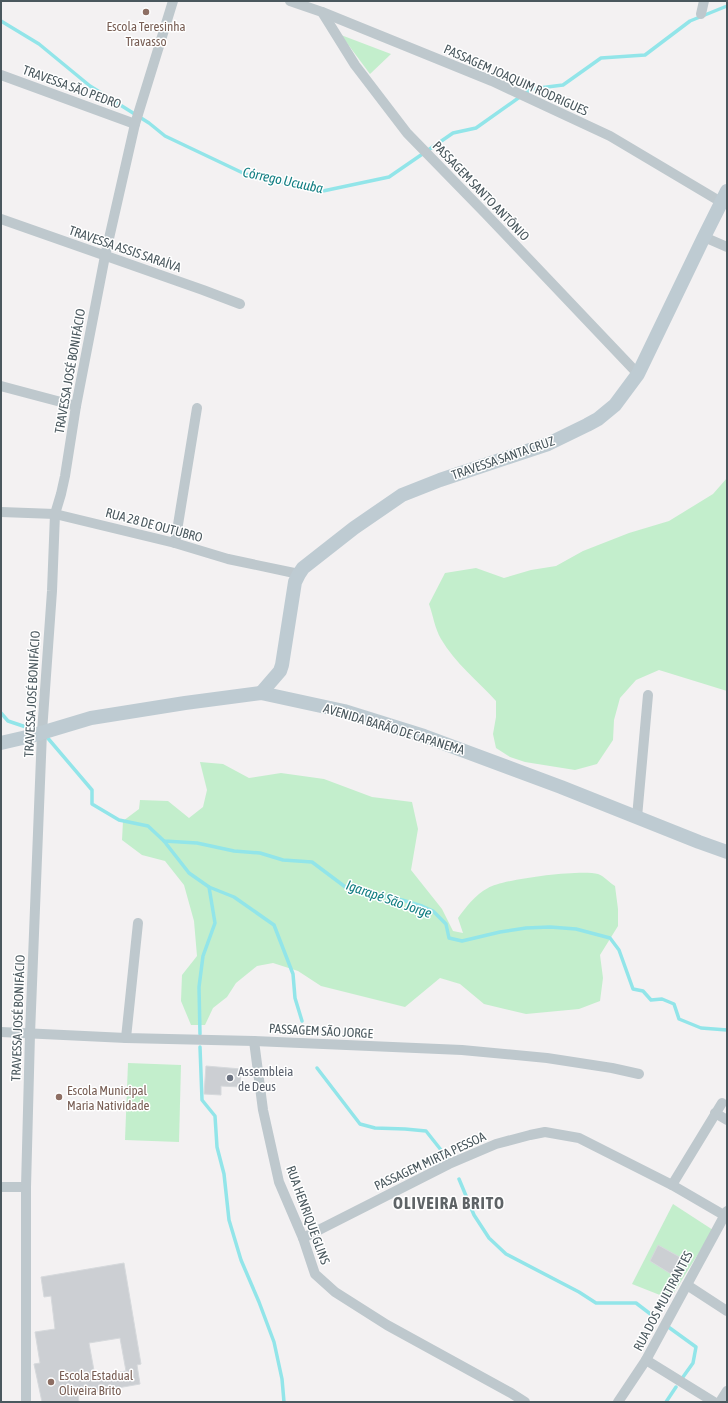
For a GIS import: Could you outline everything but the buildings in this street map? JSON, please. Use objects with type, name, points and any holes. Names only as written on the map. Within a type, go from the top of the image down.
[{"type":"street","name":"TRAVESSA JOSÉ BONIFÁCIO","points":[[26,1402],[26,1187],[30,1034],[42,732],[52,591],[55,514],[62,494],[76,406],[105,256],[135,124],[173,1]]},
{"type":"street","name":"PASSAGEM JOAQUIM RODRIGUES","points":[[290,1],[322,12],[492,82],[610,136],[724,197]]},
{"type":"street","points":[[701,14],[704,1]]},
{"type":"street","name":"PASSAGEM SANTO ANTÔNIO","points":[[322,12],[355,65],[407,133],[638,374]]},
{"type":"street","name":"TRAVESSA SÃO PEDRO","points":[[1,75],[135,124]]},
{"type":"street","name":"TRAVESSA SANTA CRUZ","points":[[299,574],[304,568],[354,528],[412,491],[440,480],[548,444],[592,422],[615,405],[638,374],[724,197]]},
{"type":"street","name":"TRAVESSA ASSIS SARAÍVA","points":[[1,219],[240,304]]},
{"type":"street","points":[[704,237],[727,247]]},
{"type":"street","points":[[1,386],[76,406]]},
{"type":"street","points":[[175,543],[197,408]]},
{"type":"street","name":"RUA 28 DE OUTUBRO","points":[[1,512],[55,514],[175,543],[228,559],[299,574]]},
{"type":"street","points":[[261,693],[280,671],[284,659],[294,588],[299,574]]},
{"type":"street","name":"AVENIDA BARÃO DE CAPANEMA","points":[[1,743],[91,718],[261,693],[344,711],[424,736],[561,787],[727,852]]},
{"type":"street","points":[[637,817],[648,695]]},
{"type":"street","points":[[126,1038],[138,923]]},
{"type":"street","name":"PASSAGEM SÃO JORGE","points":[[1,1032],[462,1050],[563,1060],[638,1074]]},
{"type":"street","name":"RUA HENRIQUE GLINS","points":[[254,1041],[263,1110],[279,1182],[304,1238],[315,1274],[335,1292],[387,1325],[505,1389],[524,1402]]},
{"type":"street","points":[[672,1185],[722,1103]]},
{"type":"street","points":[[715,1113],[727,1120]]},
{"type":"street","name":"PASSAGEM MIRTA PESSOA","points":[[304,1238],[450,1164],[496,1144],[545,1132],[579,1138],[726,1214]]},
{"type":"street","points":[[1,1187],[26,1187]]},
{"type":"street","name":"RUA DOS MULTIRANTES","points":[[618,1402],[646,1360],[726,1214]]},
{"type":"street","points":[[686,1285],[727,1311]]},
{"type":"street","points":[[646,1360],[714,1402]]},
{"type":"street","points":[[720,1402],[727,1391]]},
{"type":"green space","points":[[341,35],[391,54],[370,74]]},
{"type":"green space","points":[[727,478],[727,691],[659,670],[636,680],[620,698],[614,720],[613,740],[597,764],[575,770],[525,762],[510,757],[496,748],[493,734],[496,717],[496,701],[460,664],[447,648],[437,631],[429,604],[445,573],[476,568],[504,578],[531,570],[556,566],[583,551],[629,533],[669,521],[713,494]]},
{"type":"green space","points":[[200,762],[223,764],[249,778],[281,773],[324,779],[372,797],[412,802],[418,829],[411,870],[442,909],[453,931],[463,933],[458,918],[479,894],[496,885],[525,878],[560,874],[589,873],[602,876],[615,886],[618,909],[618,926],[600,955],[603,978],[600,1001],[579,1009],[526,1014],[484,1004],[460,984],[440,978],[405,1007],[321,986],[298,971],[273,963],[257,966],[236,983],[227,997],[213,1008],[205,1025],[191,1025],[181,1001],[182,975],[197,956],[194,921],[184,885],[165,861],[142,855],[122,840],[123,821],[139,809],[140,800],[168,801],[189,818],[203,807],[207,790]]},
{"type":"green space","points":[[128,1063],[181,1065],[179,1142],[125,1140]]},
{"type":"green space","points":[[673,1204],[713,1230],[670,1299],[632,1284]]},
{"type":"waterway","name":"Córrego Ucuuba","points":[[1,21],[39,44],[90,86],[149,123],[165,136],[245,174],[323,191],[389,177],[453,133],[476,128],[531,89],[563,85],[601,58],[645,55],[690,21],[727,6]]},
{"type":"waterway","name":"Igarapé São Jorge","points":[[1,713],[8,721],[35,730]]},
{"type":"waterway","name":"Igarapé São Jorge","points":[[46,736],[92,790],[92,804],[119,820],[148,826],[164,841],[197,843],[234,851],[260,853],[283,860],[312,862],[348,889],[402,900],[433,911],[446,924],[449,938],[462,941],[500,932],[526,928],[550,927],[576,929],[610,938],[619,950],[633,989],[643,991],[651,1000],[662,999],[674,1004],[679,1019],[701,1028],[727,1030]]},
{"type":"waterway","points":[[164,841],[189,873],[209,887],[215,923],[203,956],[199,987],[200,1034]]},
{"type":"waterway","points":[[209,887],[234,897],[274,925],[293,974],[295,998],[302,1021]]},
{"type":"waterway","points":[[200,1047],[202,1100],[215,1116],[217,1147],[224,1174],[229,1220],[241,1260],[274,1342],[282,1379],[284,1402]]},
{"type":"waterway","points":[[317,1068],[360,1124],[375,1128],[426,1131],[445,1155],[449,1163]]},
{"type":"waterway","points":[[459,1179],[474,1215],[489,1238],[506,1254],[579,1292],[596,1303],[636,1303],[657,1319]]},
{"type":"waterway","points":[[667,1326],[696,1347],[693,1363],[683,1377]]},
{"type":"waterway","points":[[666,1402],[676,1387]]},
{"type":"place","name":"Escola Teresinha Travasso","points":[[146,12]]},
{"type":"place","name":"Assembleia de Deus","points":[[230,1078]]},
{"type":"place","name":"Escola Municipal Maria Natividade","points":[[59,1097]]},
{"type":"place","name":"Escola Estadual Oliveira Brito","points":[[51,1382]]},
{"type":"district","name":"OLIVEIRA BRITO","points":[[449,1203]]}]
